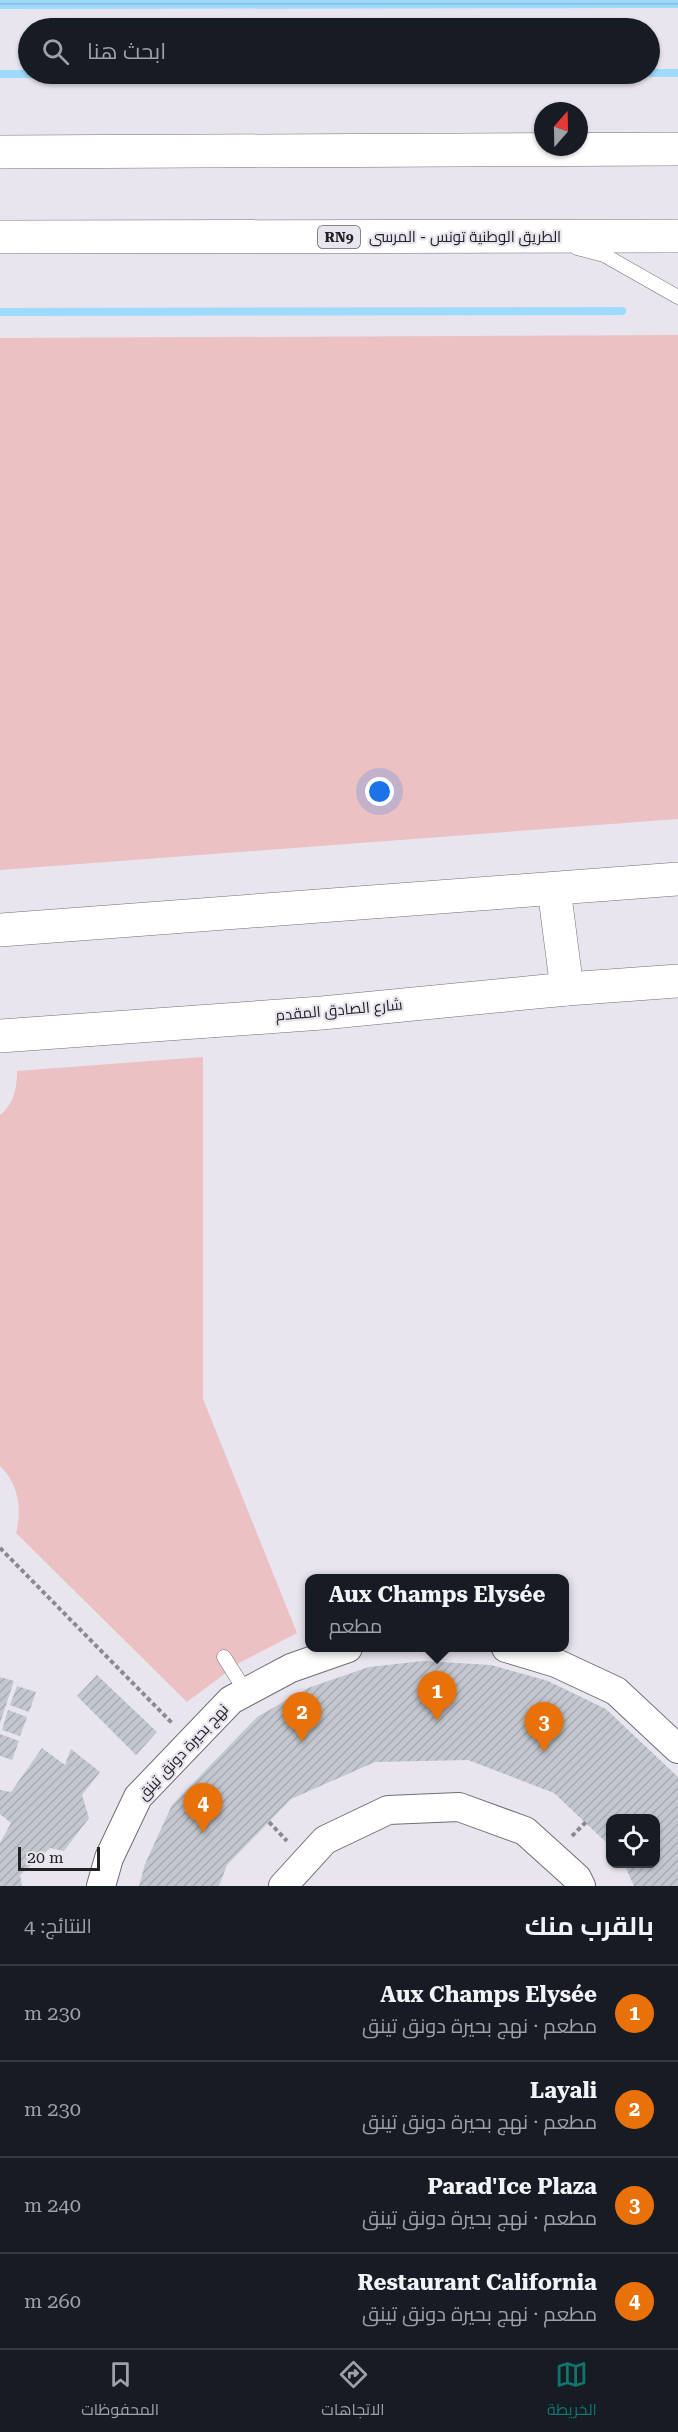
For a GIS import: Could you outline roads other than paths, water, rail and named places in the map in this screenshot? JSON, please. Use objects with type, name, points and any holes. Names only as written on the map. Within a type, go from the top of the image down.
[{"type":"main road","points":[[0,152],[678,149]]},
{"type":"main road","name":"الطريق الوطنية تونس - المرسى","points":[[0,237],[544,238],[678,236]]},
{"type":"main road","points":[[0,930],[678,879]]},
{"type":"main road","points":[[554,889],[567,989]]},
{"type":"main road","name":"شارع الصادق المقدم","points":[[0,1036],[322,1013],[567,989],[678,981]]},
{"type":"street","name":"نهج بحيرة دونق تينق","points":[[101,1886],[109,1858],[138,1797],[231,1700],[291,1668],[334,1652]]},
{"type":"street","points":[[522,1652],[556,1663],[616,1691],[678,1749]]},
{"type":"street","points":[[283,1886],[325,1840],[388,1810],[459,1807],[525,1831],[577,1878],[581,1886]]},
{"type":"lane","points":[[544,238],[604,255],[678,297]]},
{"type":"lane","points":[[224,1656],[246,1692]]},
{"type":"water","points":[[0,0],[678,0],[678,8],[0,9]]},
{"type":"waterway","points":[[660,73],[678,73]]},
{"type":"waterway","points":[[0,74],[18,74]]},
{"type":"waterway","points":[[0,312],[622,311]]},
{"type":"place","name":"Aux Champs Elysée","points":[[437,1721]]},
{"type":"place","name":"Layali","points":[[302,1742]]},
{"type":"place","name":"Parad'Ice Plaza","points":[[544,1752]]},
{"type":"place","name":"Restaurant California","points":[[203,1833]]}]
